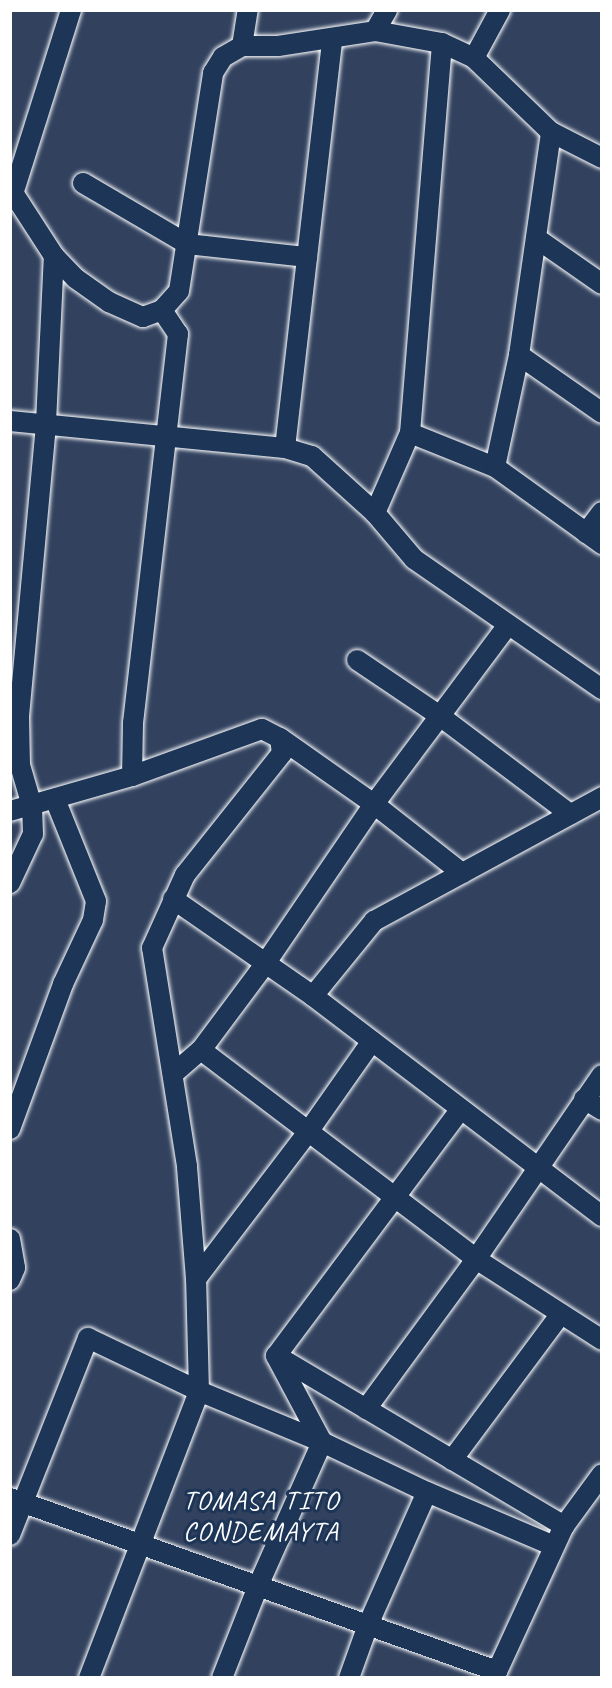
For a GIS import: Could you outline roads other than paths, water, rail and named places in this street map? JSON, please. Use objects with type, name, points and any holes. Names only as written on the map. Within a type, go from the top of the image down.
[{"type":"street","points":[[71,10],[12,189],[54,256],[75,278],[109,303],[143,317],[162,310],[179,291],[213,73],[223,57],[242,46],[278,46],[375,32],[442,43],[474,58],[551,132],[602,158]]},
{"type":"street","points":[[375,32],[387,10]]},
{"type":"street","points":[[474,58],[500,10]]},
{"type":"street","points":[[242,46],[243,12]]},
{"type":"street","points":[[285,448],[332,40]]},
{"type":"street","points":[[375,513],[410,433],[442,43]]},
{"type":"street","points":[[495,467],[519,355],[551,132]]},
{"type":"street","points":[[83,183],[187,244],[307,257]]},
{"type":"street","points":[[536,238],[602,284]]},
{"type":"street","points":[[10,883],[33,834],[32,806],[20,765],[19,716],[46,423],[54,256]]},
{"type":"street","points":[[132,776],[133,723],[178,334],[162,310]]},
{"type":"street","points":[[519,355],[602,414]]},
{"type":"street","points":[[10,421],[285,448],[312,456],[375,513],[414,559],[507,626],[602,689]]},
{"type":"street","points":[[410,433],[495,467],[594,539],[602,512]]},
{"type":"street","points":[[173,1074],[201,1050],[265,964],[374,804],[507,626]]},
{"type":"street","points":[[357,660],[440,716],[570,814]]},
{"type":"street","points":[[10,811],[55,800],[132,776],[262,729],[280,738],[374,804],[462,873]]},
{"type":"street","points":[[88,1677],[199,1391],[196,1279],[187,1166],[152,948],[185,875],[282,753],[280,738]]},
{"type":"street","points":[[313,996],[374,921],[602,797]]},
{"type":"street","points":[[10,1129],[63,984],[93,920],[96,901],[55,800]]},
{"type":"street","points":[[173,899],[313,996],[602,1216]]},
{"type":"street","points":[[196,1279],[308,1132],[372,1041]]},
{"type":"street","points":[[201,1050],[476,1259],[602,1340]]},
{"type":"street","points":[[366,1409],[476,1259],[537,1166],[602,1075]]},
{"type":"street","points":[[584,1099],[602,1110]]},
{"type":"street","points":[[276,1356],[460,1110]]},
{"type":"street","points":[[10,1239],[15,1268],[10,1280]]},
{"type":"street","points":[[452,1460],[561,1314]]},
{"type":"street","points":[[10,1535],[17,1500],[88,1338],[199,1391],[322,1442],[427,1492],[554,1546]]},
{"type":"street","points":[[276,1356],[564,1526]]},
{"type":"street","points":[[276,1356],[322,1442]]},
{"type":"street","points":[[222,1677],[258,1586],[322,1442]]},
{"type":"street","points":[[17,1500],[368,1625],[496,1674],[564,1526],[602,1474]]},
{"type":"street","points":[[349,1677],[368,1625],[427,1492]]},
{"type":"district","name":"TOMASA TITO CONDEMAYTA","points":[[261,1516]]}]
